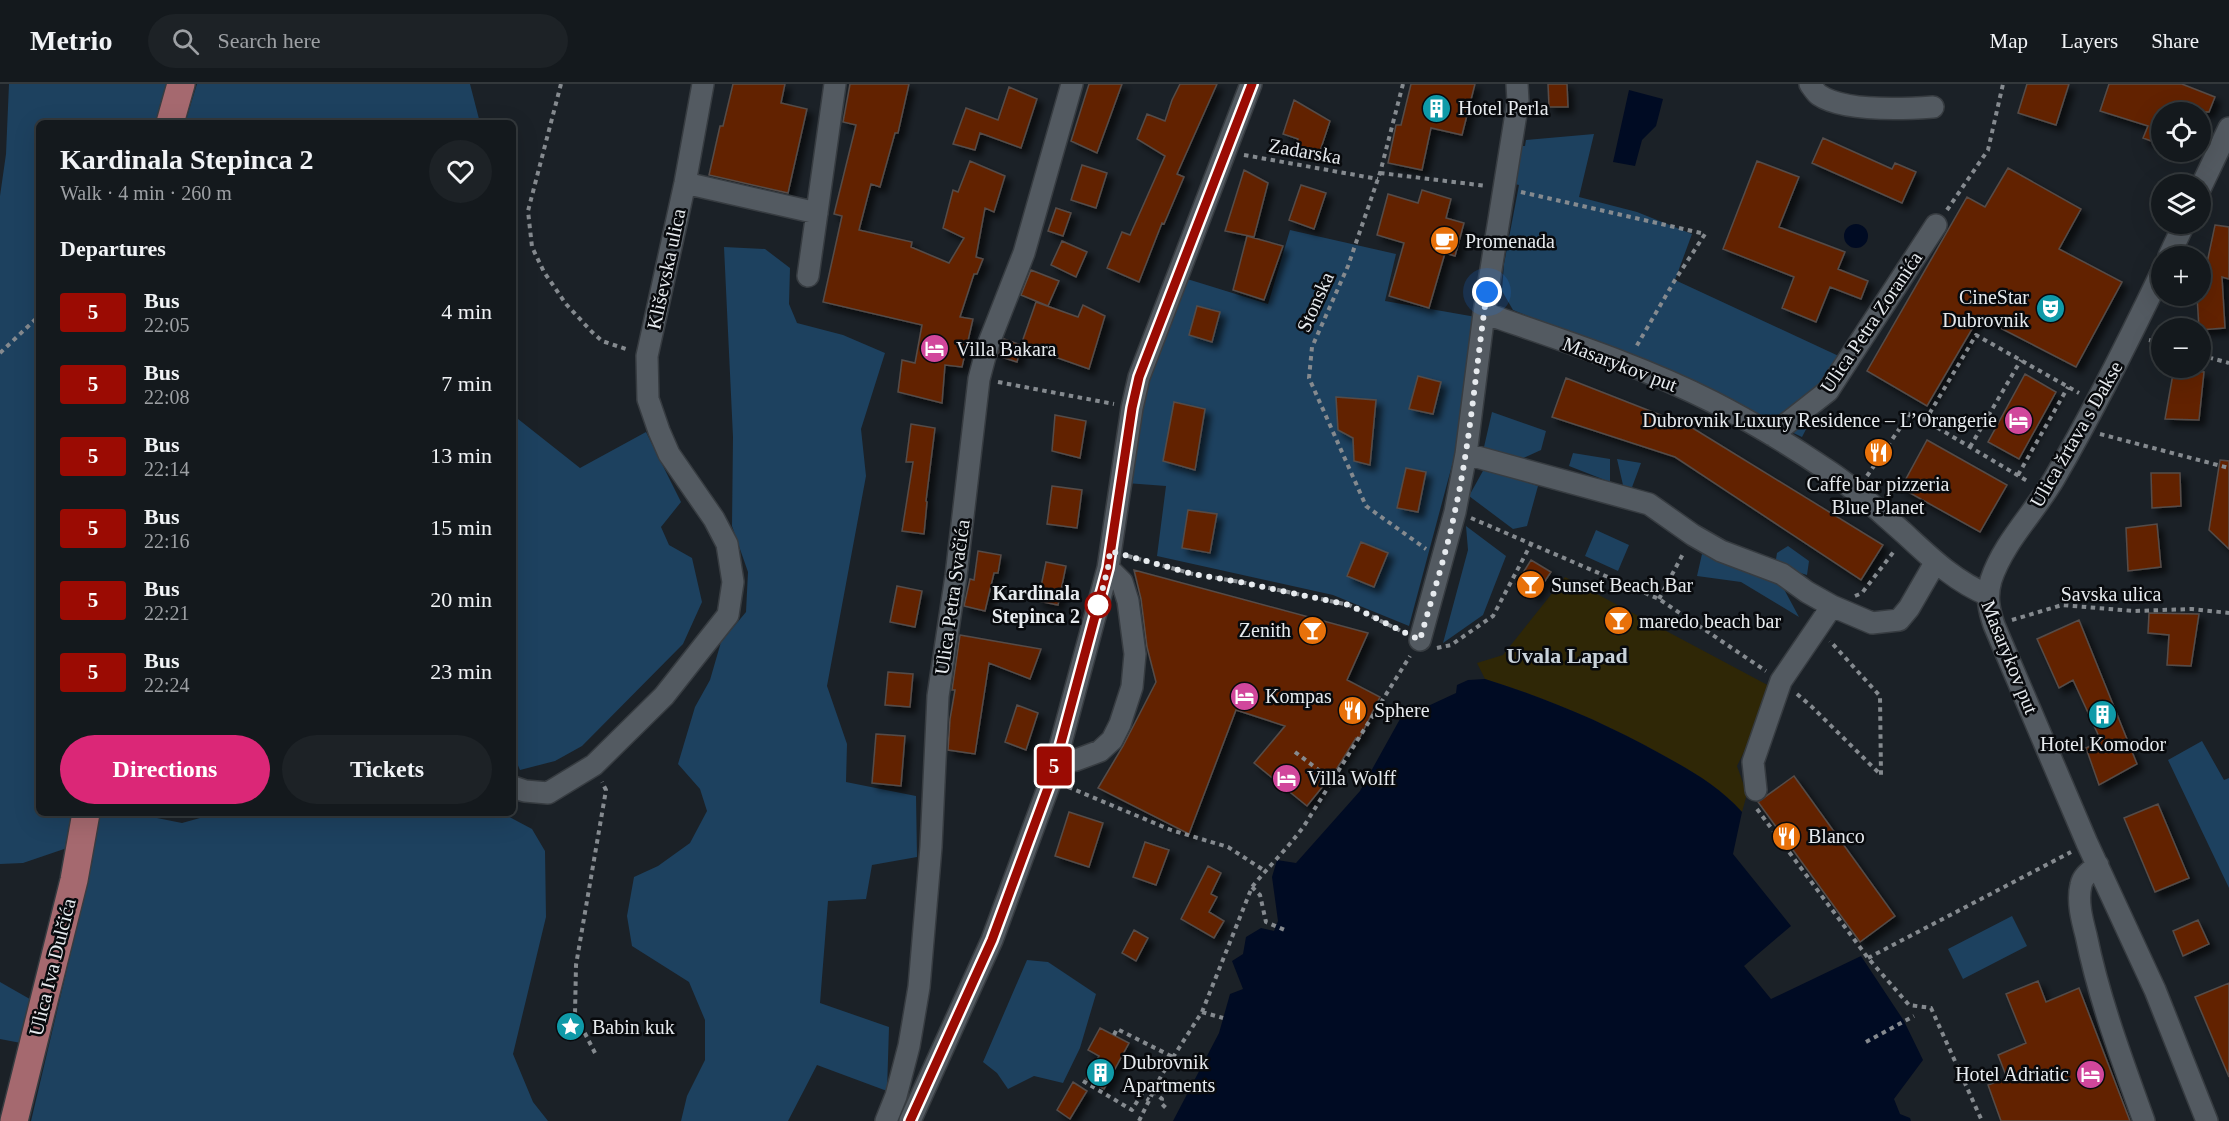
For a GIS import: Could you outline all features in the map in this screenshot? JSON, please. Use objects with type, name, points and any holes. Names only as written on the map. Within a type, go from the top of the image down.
[{"type":"main road","points":[[171,120],[181,84]]},
{"type":"main road","name":"Ulica Iva Dulčića","points":[[14,1121],[74,880],[85,816]]},
{"type":"street","name":"Kliševska ulica","points":[[516,788],[548,793],[594,765],[664,696],[728,615],[733,582],[728,544],[714,519],[669,454],[648,399],[647,356],[685,183],[703,84]]},
{"type":"street","points":[[808,276],[835,84]]},
{"type":"street","name":"Ulica Petra Svačića","points":[[886,1121],[896,1096],[909,1046],[919,987],[931,847],[938,696],[956,576],[979,379],[988,345],[1024,254],[1072,84]]},
{"type":"street","points":[[910,1121],[992,940],[1053,771],[1109,559],[1132,408],[1139,377],[1251,84]]},
{"type":"street","points":[[1420,640],[1443,562],[1466,454],[1484,313],[1518,101],[1517,84]]},
{"type":"street","points":[[1810,84],[1818,94],[1836,102],[1895,110],[1933,107]]},
{"type":"street","points":[[2207,174],[2229,128]]},
{"type":"street","name":"Kliševska ulica","points":[[685,183],[818,213]]},
{"type":"street","name":"Ulica Petra Zoranića","points":[[1772,435],[1828,391],[1936,225]]},
{"type":"street","name":"Ulica žrtava s Dakse","points":[[1988,595],[1996,568],[2046,492],[2082,429],[2108,382],[2151,294]]},
{"type":"street","name":"Masarykov put","points":[[1484,313],[1626,364],[1713,402],[1772,435],[1857,491],[1935,562],[1969,587],[1988,595],[1994,625],[2087,843],[2155,990],[2207,1121]]},
{"type":"street","points":[[1466,454],[1649,504],[1693,535],[1721,551],[1782,574],[1832,606],[1872,623],[1899,620],[1909,608],[1935,562]]},
{"type":"street","points":[[1053,771],[1100,751],[1112,740],[1120,724],[1132,687],[1136,654],[1128,601],[1122,582],[1109,559]]},
{"type":"street","points":[[1756,790],[1753,762],[1781,681],[1832,606]]},
{"type":"street","points":[[2098,865],[2084,877],[2081,883],[2079,894],[2083,921],[2101,999],[2144,1121]]},
{"type":"path","points":[[561,84],[528,211],[532,247],[544,272],[566,304],[592,332],[602,340],[647,356]]},
{"type":"path","name":"Stonska","points":[[1403,84],[1380,173],[1348,266],[1312,347],[1309,378],[1366,506],[1443,562]]},
{"type":"path","points":[[1936,225],[1988,150],[2003,84]]},
{"type":"path","name":"Zadarska","points":[[1226,152],[1378,179]]},
{"type":"path","points":[[1380,173],[1503,189],[1705,234],[1626,364]]},
{"type":"path","points":[[0,353],[36,319]]},
{"type":"path","points":[[1925,421],[1976,334],[2079,393]]},
{"type":"path","points":[[2211,357],[2229,363]]},
{"type":"path","points":[[1970,447],[2021,360]]},
{"type":"path","points":[[979,379],[1132,408]]},
{"type":"path","points":[[2018,475],[2068,387]]},
{"type":"path","points":[[1857,491],[1911,412],[2046,492]]},
{"type":"path","points":[[2082,429],[2229,468]]},
{"type":"path","points":[[1455,512],[1659,599],[1781,681],[1811,706],[1881,776],[1880,696],[1817,627]]},
{"type":"path","points":[[1832,606],[1862,592],[1905,534]]},
{"type":"path","points":[[1659,599],[1693,535]]},
{"type":"path","points":[[1109,559],[1240,582],[1349,605],[1439,649],[1451,645],[1493,616],[1531,544]]},
{"type":"path","name":"Savska ulica","points":[[1994,625],[2062,605],[2134,611],[2192,609],[2229,613]]},
{"type":"path","points":[[1138,1121],[1153,1091],[1202,1012],[1252,887],[1286,851],[1333,781],[1420,640]]},
{"type":"path","points":[[1295,752],[1333,781]]},
{"type":"path","points":[[594,765],[606,790],[576,966],[575,1014],[595,1053]]},
{"type":"path","points":[[1053,771],[1171,830],[1228,847],[1265,871]]},
{"type":"path","points":[[1756,790],[1757,809],[1869,958],[1909,1005],[1931,1008],[1982,1121]]},
{"type":"path","points":[[1869,958],[2087,843]]},
{"type":"path","points":[[1252,887],[1260,895],[1266,922],[1287,931]]},
{"type":"path","points":[[1202,1012],[1223,1018]]},
{"type":"path","points":[[1866,1042],[1914,1016]]},
{"type":"path","points":[[1114,1035],[1117,1029],[1173,1058]]},
{"type":"path","points":[[1083,1082],[1132,1110],[1140,1095],[1149,1100]]},
{"type":"path","points":[[1153,1091],[1162,1099],[1161,1103],[1167,1109]]},
{"type":"shaded area","points":[[9,84],[169,84],[160,120],[36,120],[36,816],[75,816],[67,848],[23,863],[0,864],[0,196],[6,154]]},
{"type":"shaded area","points":[[197,84],[470,84],[479,119],[477,120],[186,120]]},
{"type":"shaded area","points":[[1629,90],[1663,99],[1656,126],[1642,140],[1635,166],[1613,162]]},
{"type":"shaded area","points":[[1594,134],[1579,197],[1637,212],[1692,234],[1675,280],[1843,358],[1802,437],[1656,368],[1513,310],[1502,291],[1504,264],[1519,185],[1515,184],[1522,146],[1525,146],[1526,140]]},
{"type":"shaded area","points":[[1856,224],[1865,227],[1868,236],[1865,245],[1856,248],[1847,245],[1844,236],[1847,227]]},
{"type":"shaded area","points":[[1290,230],[1396,254],[1385,301],[1476,317],[1455,454],[1409,626],[1333,595],[1157,556],[1166,486],[1126,483],[1146,379],[1184,278],[1268,304]]},
{"type":"shaded area","points":[[724,247],[765,249],[790,268],[789,304],[797,323],[843,335],[885,353],[861,429],[866,476],[827,686],[847,744],[846,782],[916,796],[917,857],[872,865],[866,899],[828,901],[820,1003],[889,1027],[887,1091],[817,1065],[788,1121],[681,1121],[687,1096],[705,1060],[705,1020],[689,982],[632,946],[627,916],[634,877],[658,866],[690,843],[707,811],[700,789],[678,764],[695,707],[710,680],[721,642],[746,612],[748,572],[732,526],[733,437]]},
{"type":"shaded area","points":[[1492,412],[1546,431],[1541,450],[1521,459],[1484,447]]},
{"type":"shaded area","points":[[516,417],[580,468],[646,432],[681,502],[661,527],[669,545],[692,558],[702,602],[683,644],[582,746],[555,761],[520,770],[516,761]]},
{"type":"shaded area","points":[[1573,453],[1610,459],[1610,482],[1569,466]]},
{"type":"shaded area","points":[[1617,459],[1641,463],[1631,490],[1623,485]]},
{"type":"shaded area","points":[[1484,469],[1538,486],[1527,526],[1513,529],[1469,496]]},
{"type":"shaded area","points":[[1466,526],[1506,556],[1483,615],[1443,643],[1468,550]]},
{"type":"shaded area","points":[[1596,530],[1629,545],[1618,571],[1585,556]]},
{"type":"shaded area","points":[[1788,546],[1809,561],[1807,575],[1775,565],[1777,553]]},
{"type":"shaded area","points":[[1702,554],[1778,578],[1799,617],[1741,582],[1697,576]]},
{"type":"shaded area","points":[[1485,679],[1530,694],[1617,731],[1693,772],[1714,786],[1742,812],[1733,854],[1791,926],[1744,966],[1771,999],[1861,956],[1904,1021],[1923,1060],[1894,1099],[1900,1114],[1910,1118],[1911,1121],[1173,1121],[1219,1033],[1230,994],[1243,989],[1232,961],[1243,954],[1246,937],[1261,928],[1274,931],[1278,921],[1272,877],[1277,860],[1296,863],[1360,791],[1400,719],[1456,693],[1457,685],[1468,680]]},
{"type":"shaded area","points":[[2202,741],[2224,780],[2229,778],[2229,888],[2168,760]]},
{"type":"shaded area","points":[[98,816],[147,816],[182,823],[207,816],[508,816],[532,829],[545,851],[546,917],[513,1054],[533,1102],[548,1121],[31,1121],[92,863]]},
{"type":"shaded area","points":[[2012,916],[2027,946],[1963,979],[1948,949]]},
{"type":"shaded area","points":[[1027,960],[1048,962],[1096,994],[1080,1048],[1063,1083],[1034,1076],[1008,1089],[997,1073],[983,1062]]},
{"type":"shaded area","points":[[0,982],[35,1002],[21,1043],[0,1039]]},
{"type":"sand","points":[[1565,577],[1775,689],[1737,766],[1747,794],[1742,812],[1724,794],[1703,779],[1617,731],[1530,694],[1485,679],[1477,663],[1503,655]]},
{"type":"building","points":[[733,84],[785,84],[781,103],[807,109],[788,193],[709,175],[720,126],[723,126]]},
{"type":"building","points":[[850,84],[909,84],[898,133],[895,133],[880,187],[871,184],[859,230],[912,242],[911,247],[949,263],[964,238],[943,228],[953,190],[958,192],[970,161],[1005,176],[994,212],[985,208],[976,257],[983,259],[977,274],[974,274],[960,317],[973,319],[962,367],[945,365],[942,403],[898,392],[902,360],[915,363],[922,325],[823,302],[842,216],[834,214],[856,125],[843,122]]},
{"type":"building","points":[[1089,84],[1122,84],[1097,153],[1071,141]]},
{"type":"building","points":[[1180,84],[1217,84],[1177,174],[1184,177],[1164,224],[1162,223],[1139,282],[1107,268],[1122,232],[1130,235],[1165,156],[1137,139],[1147,114],[1165,121]]},
{"type":"building","points":[[1411,84],[1475,84],[1462,135],[1431,128],[1422,170],[1388,163],[1396,125],[1401,125]]},
{"type":"building","points":[[1548,84],[1567,84],[1568,107],[1549,107]]},
{"type":"building","points":[[2027,84],[2069,84],[2056,125],[2018,113]]},
{"type":"building","points":[[2109,84],[2182,84],[2215,97],[2211,107],[2211,102],[2151,102],[2151,141],[2143,138],[2148,126],[2100,111]]},
{"type":"building","points":[[1009,87],[1037,99],[1021,148],[980,133],[975,150],[953,144],[966,108],[998,120]]},
{"type":"building","points":[[1294,100],[1330,121],[1318,157],[1295,150],[1298,139],[1283,134]]},
{"type":"building","points":[[1823,138],[1892,169],[1895,163],[1916,172],[1902,203],[1812,163]]},
{"type":"building","points":[[1757,161],[1799,177],[1779,227],[1845,252],[1838,269],[1868,281],[1861,299],[1830,287],[1816,322],[1782,308],[1794,277],[1723,249]]},
{"type":"building","points":[[1082,165],[1107,173],[1096,208],[1071,200]]},
{"type":"building","points":[[2008,168],[2081,209],[2059,249],[2122,282],[2076,367],[1979,317],[1927,406],[1867,371],[1967,197],[1985,207]]},
{"type":"building","points":[[1244,170],[1268,183],[1254,237],[1225,231]]},
{"type":"building","points":[[1301,185],[1326,193],[1314,229],[1289,220]]},
{"type":"building","points":[[1422,190],[1451,199],[1446,218],[1464,223],[1455,256],[1445,253],[1429,308],[1389,296],[1404,243],[1377,235],[1388,194],[1418,203]]},
{"type":"building","points":[[1056,208],[1071,213],[1063,236],[1048,231]]},
{"type":"building","points":[[2215,225],[2229,227],[2229,279],[2222,277],[2225,328],[2211,329],[2211,318],[2198,318],[2198,306],[2211,306],[2211,246]]},
{"type":"building","points":[[1247,236],[1283,246],[1264,300],[1233,290]]},
{"type":"building","points":[[1062,241],[1087,252],[1076,277],[1051,265]]},
{"type":"building","points":[[1031,270],[1059,281],[1048,306],[1021,295]]},
{"type":"building","points":[[1036,302],[1078,317],[1083,305],[1105,316],[1089,369],[1021,345]]},
{"type":"building","points":[[1197,306],[1220,312],[1212,342],[1189,335]]},
{"type":"building","points":[[1004,339],[1021,345],[1017,362],[998,356]]},
{"type":"building","points":[[2025,374],[2056,392],[2019,459],[1988,442]]},
{"type":"building","points":[[1418,376],[1441,382],[1433,414],[1409,409]]},
{"type":"building","points":[[1566,378],[1691,427],[1883,545],[1861,580],[1675,457],[1552,417]]},
{"type":"building","points":[[2172,378],[2203,378],[2199,420],[2165,419]]},
{"type":"building","points":[[1336,397],[1376,400],[1370,465],[1354,461],[1353,438],[1338,430]]},
{"type":"building","points":[[1174,402],[1205,409],[1195,470],[1163,461]]},
{"type":"building","points":[[1055,415],[1086,421],[1080,458],[1052,451]]},
{"type":"building","points":[[911,424],[935,428],[924,534],[902,531],[913,462],[906,462]]},
{"type":"building","points":[[1927,440],[2007,485],[1980,532],[1901,488]]},
{"type":"building","points":[[2220,460],[2229,461],[2229,549],[2209,530]]},
{"type":"building","points":[[1406,468],[1426,472],[1418,512],[1397,508]]},
{"type":"building","points":[[2151,473],[2180,473],[2181,506],[2152,508]]},
{"type":"building","points":[[1052,486],[1082,490],[1077,528],[1047,524]]},
{"type":"building","points":[[1188,510],[1217,514],[1210,553],[1182,548]]},
{"type":"building","points":[[2157,524],[2161,567],[2128,571],[2126,528]]},
{"type":"building","points":[[1361,542],[1388,553],[1374,587],[1347,576]]},
{"type":"building","points":[[978,551],[1001,555],[998,573],[994,573],[985,611],[964,606],[970,579],[974,580]]},
{"type":"building","points":[[1531,560],[1551,572],[1535,596],[1516,584]]},
{"type":"building","points":[[1046,562],[1066,566],[1058,605],[1038,601]]},
{"type":"building","name":"Kompas","points":[[1134,570],[1368,633],[1347,680],[1380,697],[1359,739],[1356,738],[1336,770],[1307,806],[1254,763],[1285,726],[1236,710],[1189,834],[1098,788],[1156,682],[1147,647],[1141,599]]},
{"type":"building","points":[[897,586],[922,591],[915,627],[890,622]]},
{"type":"building","points":[[2149,613],[2199,614],[2191,666],[2167,665],[2169,635],[2148,633]]},
{"type":"building","name":"Hotel Komodor","points":[[2079,620],[2137,764],[2099,785],[2086,748],[2101,741],[2073,680],[2059,688],[2037,639]]},
{"type":"building","points":[[960,635],[1041,649],[1030,679],[989,663],[975,754],[948,750],[955,690],[952,690]]},
{"type":"building","points":[[888,672],[913,674],[910,707],[885,705]]},
{"type":"building","points":[[1017,705],[1038,713],[1026,750],[1005,742]]},
{"type":"building","points":[[876,734],[905,736],[901,786],[872,783]]},
{"type":"building","points":[[1794,776],[1895,916],[1860,942],[1758,802]]},
{"type":"building","points":[[2158,804],[2189,878],[2155,892],[2124,818]]},
{"type":"building","points":[[1069,812],[1103,823],[1089,867],[1055,856]]},
{"type":"building","points":[[1145,842],[1169,850],[1156,885],[1133,877]]},
{"type":"building","points":[[1208,866],[1221,873],[1211,894],[1217,897],[1209,912],[1224,921],[1214,938],[1181,919]]},
{"type":"building","points":[[2198,920],[2209,944],[2183,956],[2173,931]]},
{"type":"building","points":[[1134,930],[1148,938],[1136,961],[1122,953]]},
{"type":"building","points":[[2038,981],[2046,1002],[2079,988],[2130,1121],[2001,1121],[1988,1085],[2007,1078],[1998,1055],[2026,1043],[2006,994]]},
{"type":"building","points":[[2229,983],[2229,1077],[2195,997]]},
{"type":"building","points":[[1100,1028],[1129,1043],[1104,1089],[1086,1079],[1099,1056],[1088,1050]]},
{"type":"building","points":[[1073,1082],[1087,1091],[1070,1119],[1057,1110]]},
{"type":"bus line","name":"5","points":[[910,1121],[992,940],[1051,780],[1108,568],[1132,408],[1139,377],[1252,84]]},
{"type":"place","name":"Hotel Perla","points":[[1437,108]]},
{"type":"place","name":"Promenada","points":[[1444,241]]},
{"type":"place","name":"CineStar Dubrovnik","points":[[2050,308]]},
{"type":"place","name":"Villa Bakara","points":[[935,349]]},
{"type":"place","name":"Dubrovnik Luxury Residence – L’Orangerie","points":[[2018,420]]},
{"type":"place","name":"Caffe bar pizzeria Blue Planet","points":[[1878,453]]},
{"type":"place","name":"Sunset Beach Bar","points":[[1530,585]]},
{"type":"place","name":"Kardinala Stepinca 2","points":[[1098,605]]},
{"type":"place","name":"maredo beach bar","points":[[1618,621]]},
{"type":"place","name":"Zenith","points":[[1312,630]]},
{"type":"place","name":"Kompas","points":[[1244,696]]},
{"type":"place","name":"Sphere","points":[[1353,710]]},
{"type":"place","name":"Hotel Komodor","points":[[2103,714]]},
{"type":"place","name":"Villa Wolff","points":[[1286,778]]},
{"type":"place","name":"Blanco","points":[[1787,836]]},
{"type":"place","name":"Babin kuk","points":[[571,1027]]},
{"type":"place","name":"Dubrovnik Apartments","points":[[1101,1073]]},
{"type":"place","name":"Hotel Adriatic","points":[[2090,1074]]},
{"type":"district","name":"Uvala Lapad","points":[[1567,655]]},
{"type":"route","points":[[1098,605],[1098,607],[1110,551],[1193,574],[1349,605],[1420,640],[1455,512],[1466,454],[1487,292]]}]
